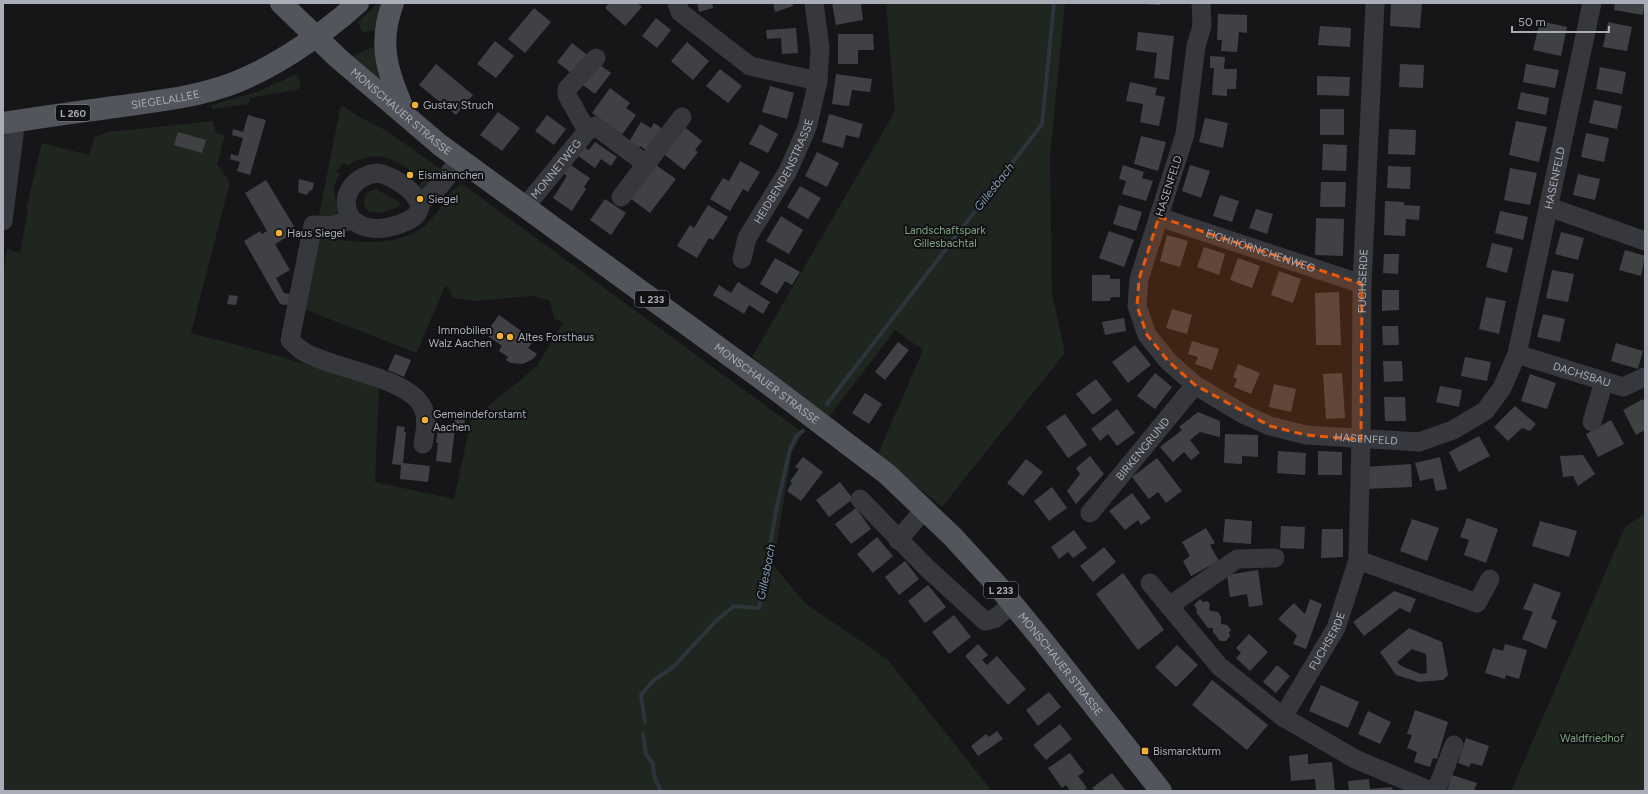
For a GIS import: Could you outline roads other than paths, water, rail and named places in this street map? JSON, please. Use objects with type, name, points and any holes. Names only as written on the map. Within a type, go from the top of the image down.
[{"type":"main road","name":"L 233","points":[[282,3],[315,36]]},
{"type":"main road","name":"L 260","points":[[315,36],[358,3]]},
{"type":"main road","points":[[393,3],[384,32],[384,50],[393,86],[408,119]]},
{"type":"main road","name":"MONSCHAUER STRASSE","points":[[315,36],[408,119],[459,159],[778,392],[887,474],[953,537],[1013,604],[1161,791]]},
{"type":"main road","name":"SIEGELALLEE","points":[[8,122],[170,99],[220,88],[250,76],[315,36]]},
{"type":"street","points":[[677,3],[680,12],[750,66],[818,81]]},
{"type":"street","name":"HEIDBENDENSTRASSE","points":[[742,259],[747,238],[788,171],[807,128],[818,81],[820,48],[814,3]]},
{"type":"street","name":"HASENFELD","points":[[1201,3],[1202,26],[1196,46],[1185,134],[1139,279],[1137,306],[1147,335],[1168,361],[1195,385],[1243,414],[1270,426],[1306,435],[1361,440],[1419,442],[1453,430],[1485,411],[1502,388],[1517,354],[1592,3]]},
{"type":"street","name":"FUCHSERDE","points":[[1283,716],[1336,628],[1358,560],[1361,440],[1362,284],[1375,3]]},
{"type":"street","name":"MONNETWEG","points":[[587,131],[567,95],[567,89],[596,58]]},
{"type":"street","points":[[621,197],[682,117]]},
{"type":"street","points":[[3,221],[14,135],[8,122]]},
{"type":"street","name":"MONNETWEG","points":[[525,207],[587,131],[595,126],[646,164]]},
{"type":"street","points":[[419,202],[431,195],[445,180],[459,159]]},
{"type":"street","points":[[378,173],[386,175],[415,195],[419,202],[420,207],[415,217],[394,226],[369,229],[352,220],[348,210],[348,194],[354,182],[368,174],[378,173]]},
{"type":"street","points":[[1549,207],[1645,241]]},
{"type":"street","name":"EICHHÖRNCHENWEG","points":[[1159,217],[1362,284]]},
{"type":"street","points":[[352,220],[330,226],[313,225],[290,340],[304,352],[400,387],[416,397],[423,408],[426,422],[423,444]]},
{"type":"street","name":"DACHSBAU","points":[[1517,354],[1623,387],[1645,377]]},
{"type":"street","points":[[1592,422],[1604,381]]},
{"type":"street","name":"BIRKENGRUND","points":[[1090,513],[1195,385]]},
{"type":"street","points":[[860,499],[898,540],[985,621],[994,619],[1013,604]]},
{"type":"street","points":[[898,540],[924,510]]},
{"type":"street","points":[[1169,606],[1237,559],[1275,558]]},
{"type":"street","points":[[1358,560],[1477,603],[1490,579]]},
{"type":"street","points":[[1150,583],[1219,666],[1283,716],[1355,760],[1431,791]]},
{"type":"street","points":[[1436,791],[1454,745]]},
{"type":"waterway","name":"Gillesbach","points":[[827,404],[1042,124],[1054,3]]},
{"type":"waterway","name":"Gillesbach","points":[[645,722],[641,695],[653,681],[673,667],[717,620],[734,606],[759,608],[776,511],[790,449],[797,435],[803,431]]},
{"type":"waterway","name":"Gillesbach","points":[[643,734],[646,754],[653,764],[654,776],[661,791]]},
{"type":"place","name":"Gustav Struch","points":[[415,105]]},
{"type":"place","name":"Eismännchen","points":[[410,175]]},
{"type":"place","name":"Siegel","points":[[420,199]]},
{"type":"place","name":"Haus Siegel","points":[[279,233]]},
{"type":"place","name":"Immobilien Walz Aachen","points":[[500,336]]},
{"type":"place","name":"Altes Forsthaus","points":[[510,337]]},
{"type":"place","name":"Gemeindeforstamt Aachen","points":[[425,420]]},
{"type":"place","name":"Bismarckturm","points":[[1145,751]]},
{"type":"park label","name":"Landschaftspark Gillesbachtal","points":[[945,236]]},
{"type":"park label","name":"Waldfriedhof","points":[[1592,738]]}]
